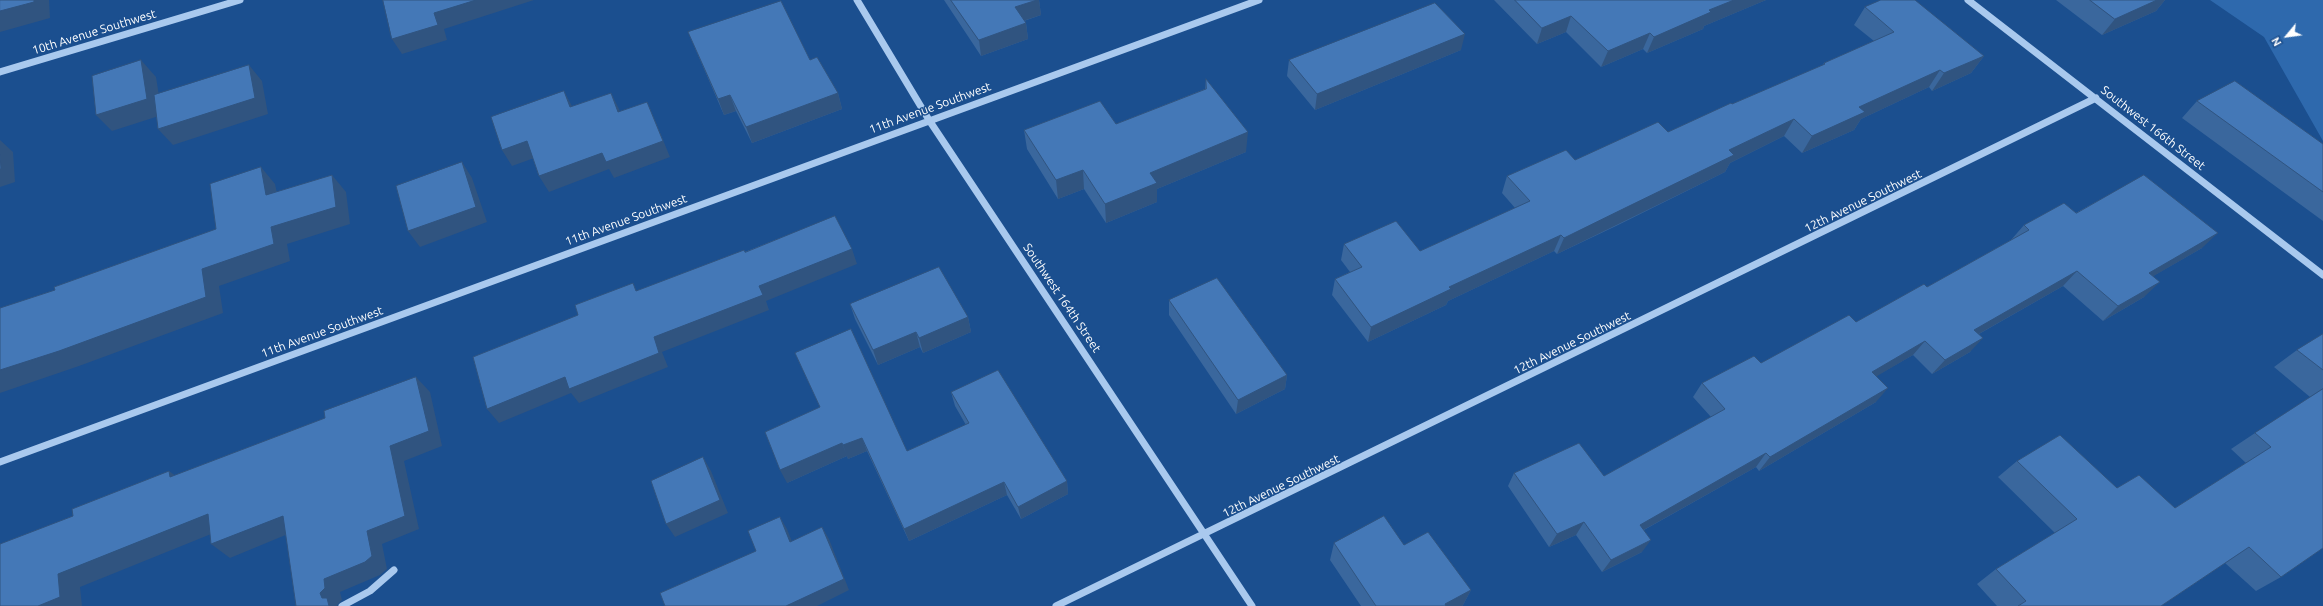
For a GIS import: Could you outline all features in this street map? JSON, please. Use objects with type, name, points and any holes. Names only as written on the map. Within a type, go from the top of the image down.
[{"type":"street","name":"10th Avenue Southwest","points":[[0,72],[240,0]]},
{"type":"street","name":"Southwest 164th Street","points":[[857,0],[929,120],[1206,534],[1252,606]]},
{"type":"street","name":"11th Avenue Southwest","points":[[0,462],[1259,0]]},
{"type":"street","name":"Southwest 166th Street","points":[[1968,0],[2323,275]]},
{"type":"street","name":"12th Avenue Southwest","points":[[1056,606],[2096,98]]},
{"type":"street","points":[[342,606],[365,596],[381,585],[394,570]]},
{"type":"shaded area","points":[[2210,0],[2323,0],[2323,141],[2264,37]]},
{"type":"building","points":[[0,0],[34,0],[34,2],[0,11]]},
{"type":"building","points":[[383,0],[476,0],[434,13],[438,25],[392,39]]},
{"type":"building","points":[[951,0],[1037,0],[1015,7],[1026,23],[979,40]]},
{"type":"building","points":[[1515,0],[1734,0],[1709,10],[1711,12],[1654,37],[1650,33],[1608,51],[1571,16],[1542,28]]},
{"type":"building","points":[[1881,0],[1915,0],[1984,56],[1944,73],[1940,70],[1859,107],[1865,112],[1812,136],[1794,119],[1729,150],[1734,155],[1564,238],[1561,235],[1449,287],[1451,289],[1371,327],[1335,279],[1362,267],[1344,244],[1396,221],[1420,251],[1530,201],[1507,176],[1566,150],[1575,160],[1658,122],[1668,132],[1731,103],[1732,104],[1825,64],[1824,63],[1894,32],[1865,7]]},
{"type":"building","points":[[2090,0],[2157,0],[2115,19]]},
{"type":"building","points":[[781,1],[810,60],[817,57],[838,93],[746,127],[730,95],[718,99],[688,32]]},
{"type":"building","points":[[1435,3],[1465,34],[1317,94],[1289,60]]},
{"type":"building","points":[[141,60],[147,99],[96,115],[92,76]]},
{"type":"building","points":[[249,65],[255,98],[158,129],[154,95]]},
{"type":"building","points":[[1206,79],[1248,132],[1150,173],[1157,183],[1105,204],[1083,170],[1056,180],[1024,130],[1100,101],[1116,124],[1206,89]]},
{"type":"building","points":[[2235,81],[2323,144],[2323,192],[2197,101]]},
{"type":"building","points":[[564,91],[570,107],[611,93],[618,112],[647,102],[663,141],[606,162],[602,153],[539,176],[527,141],[502,150],[491,117]]},
{"type":"building","points":[[462,162],[476,207],[408,231],[396,186]]},
{"type":"building","points":[[261,167],[266,195],[332,175],[336,207],[271,227],[274,244],[202,269],[206,297],[59,351],[0,370],[0,308],[55,290],[54,287],[216,229],[210,184]]},
{"type":"building","points":[[2144,175],[2218,233],[2149,273],[2160,282],[2118,306],[2077,271],[1974,330],[1983,338],[1945,360],[1925,341],[1872,372],[1888,388],[1770,457],[1766,453],[1640,525],[1651,540],[1611,560],[1584,522],[1557,534],[1514,473],[1579,443],[1604,476],[1725,409],[1702,383],[1754,356],[1761,363],[1849,315],[1856,322],[1924,284],[1927,287],[2029,230],[2024,225],[2064,203],[2076,213]]},
{"type":"building","points":[[835,216],[852,249],[759,286],[763,295],[654,337],[659,353],[569,389],[565,377],[487,409],[473,357],[578,315],[575,305],[633,283],[636,291],[744,250],[745,252]]},
{"type":"building","points":[[939,267],[968,317],[919,338],[916,332],[873,350],[850,304]]},
{"type":"building","points":[[1217,278],[1287,375],[1238,400],[1169,300]]},
{"type":"building","points":[[851,329],[907,451],[969,423],[951,392],[998,370],[1067,481],[1018,507],[1004,482],[904,529],[862,438],[843,445],[842,443],[780,470],[765,432],[820,407],[795,353]]},
{"type":"building","points":[[2323,334],[2323,370],[2297,350]]},
{"type":"building","points":[[416,377],[429,431],[390,446],[405,516],[367,531],[372,556],[365,562],[324,579],[325,588],[320,593],[322,598],[327,598],[329,606],[296,606],[283,516],[211,544],[208,514],[58,574],[60,597],[38,606],[0,606],[0,544],[73,516],[72,509],[169,471],[170,477],[325,418],[324,411]]},
{"type":"building","points":[[2323,389],[2323,548],[2281,577],[2249,547],[2161,606],[2018,606],[2026,601],[1996,569],[2077,519],[2017,461],[2060,435],[2117,488],[2139,475],[2175,508],[2271,447],[2255,433]]},
{"type":"building","points":[[703,457],[720,500],[666,524],[651,481]]},
{"type":"building","points":[[1384,516],[1404,545],[1428,532],[1471,590],[1445,604],[1446,606],[1376,606],[1334,543]]},
{"type":"building","points":[[780,517],[790,542],[822,527],[844,579],[786,606],[665,606],[660,593],[756,551],[748,531]]}]
